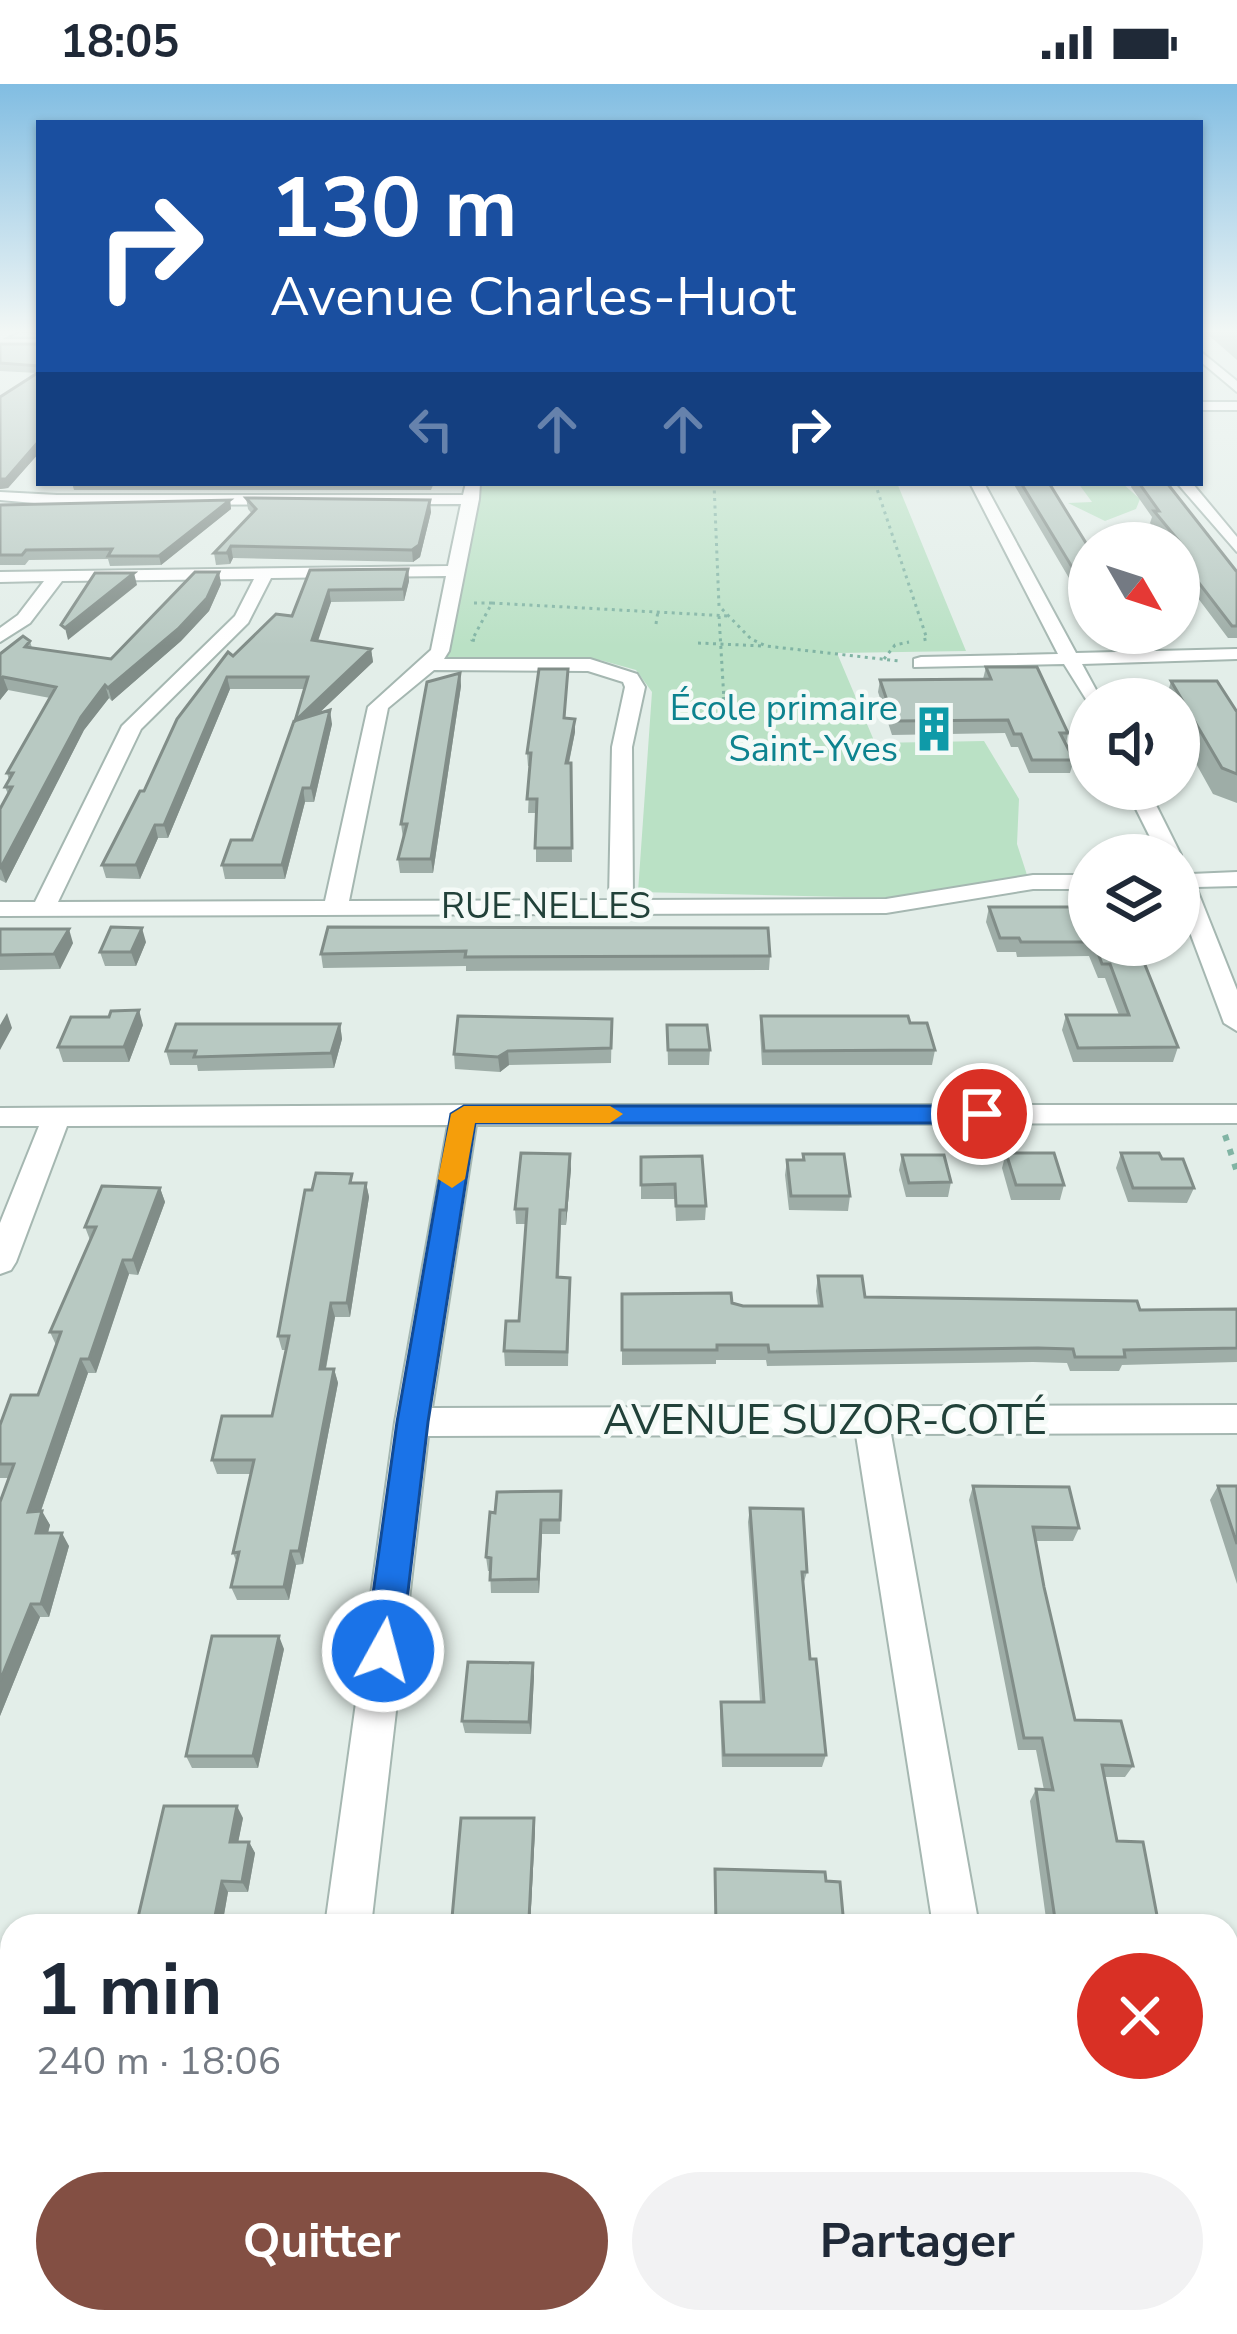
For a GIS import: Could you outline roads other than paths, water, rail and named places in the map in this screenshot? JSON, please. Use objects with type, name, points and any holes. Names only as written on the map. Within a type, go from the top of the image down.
[{"type":"street","points":[[979,486],[1080,678]]},
{"type":"street","points":[[1186,486],[1237,547]]},
{"type":"street","points":[[0,496],[40,489],[57,500],[472,491],[440,651],[432,664],[388,692],[378,707],[336,905]]},
{"type":"street","points":[[0,577],[455,571]]},
{"type":"street","points":[[43,909],[131,726],[242,620],[266,572]]},
{"type":"street","points":[[0,637],[24,619],[59,574]]},
{"type":"street","points":[[921,663],[1237,654]]},
{"type":"street","points":[[432,664],[590,665],[630,678],[635,687],[622,747],[621,906]]},
{"type":"street","points":[[1200,878],[1237,879]]},
{"type":"street","name":"RUE NELLES","points":[[0,910],[886,906],[1033,882],[1068,881]]},
{"type":"street","points":[[1200,935],[1237,1023]]},
{"type":"street","points":[[350,1914],[412,1422],[464,1114]]},
{"type":"street","points":[[0,1117],[1228,1114]]},
{"type":"street","points":[[0,1262],[57,1117]]},
{"type":"street","points":[[871,1418],[954,1914]]},
{"type":"street","name":"AVENUE SUZOR-COTÉ","points":[[412,1422],[1237,1420]]},
{"type":"place","name":"École primaire Saint-Yves","points":[[934,729]]}]
